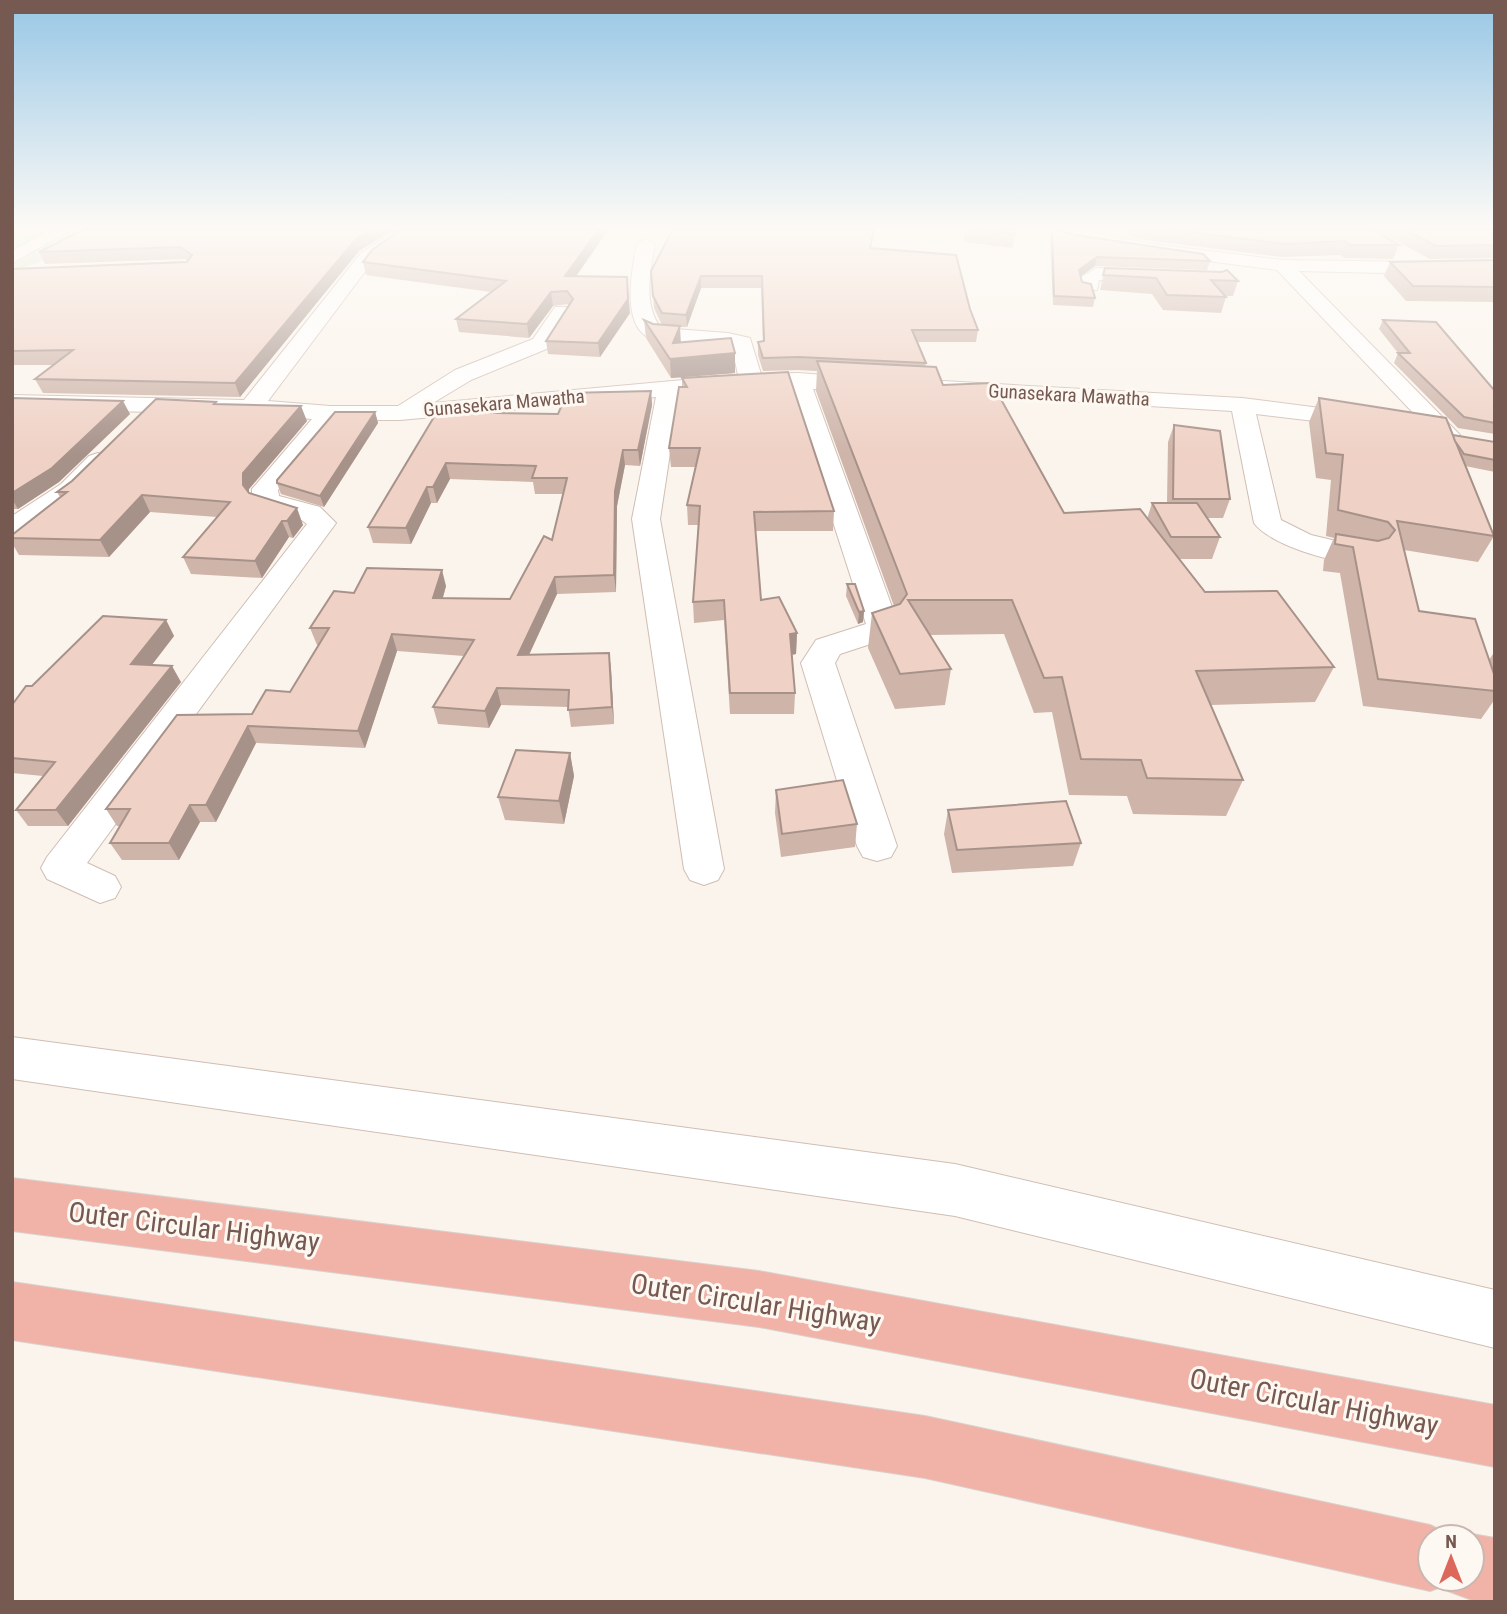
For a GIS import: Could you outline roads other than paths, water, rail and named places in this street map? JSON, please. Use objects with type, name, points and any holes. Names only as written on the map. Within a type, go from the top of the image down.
[{"type":"highway","name":"Outer Circular Highway","points":[[12,1204],[759,1299],[1495,1436]]},
{"type":"highway","points":[[12,1311],[925,1447],[1416,1555]]},
{"type":"street","points":[[251,407],[330,304]]},
{"type":"street","points":[[642,304],[646,325],[655,334],[728,339],[742,343],[751,381]]},
{"type":"street","points":[[1321,304],[1448,435]]},
{"type":"street","points":[[400,412],[463,375],[541,343],[562,311]]},
{"type":"street","points":[[797,380],[884,629],[828,647],[818,663],[877,846]]},
{"type":"street","name":"Gunasekara Mawatha","points":[[12,402],[251,407],[330,413],[400,412],[751,381],[797,380],[895,385]]},
{"type":"street","name":"Gunasekara Mawatha","points":[[923,387],[1242,405],[1336,415],[1385,424]]},
{"type":"street","points":[[669,388],[646,519],[704,869]]},
{"type":"street","points":[[12,529],[69,489],[157,404]]},
{"type":"street","points":[[1242,405],[1268,523],[1279,533],[1297,541],[1364,556]]},
{"type":"street","points":[[100,887],[61,868],[322,523],[310,513],[266,501],[265,489],[330,413]]},
{"type":"street","points":[[1410,429],[1471,440]]},
{"type":"street","points":[[12,1058],[955,1190],[1495,1319]]}]
